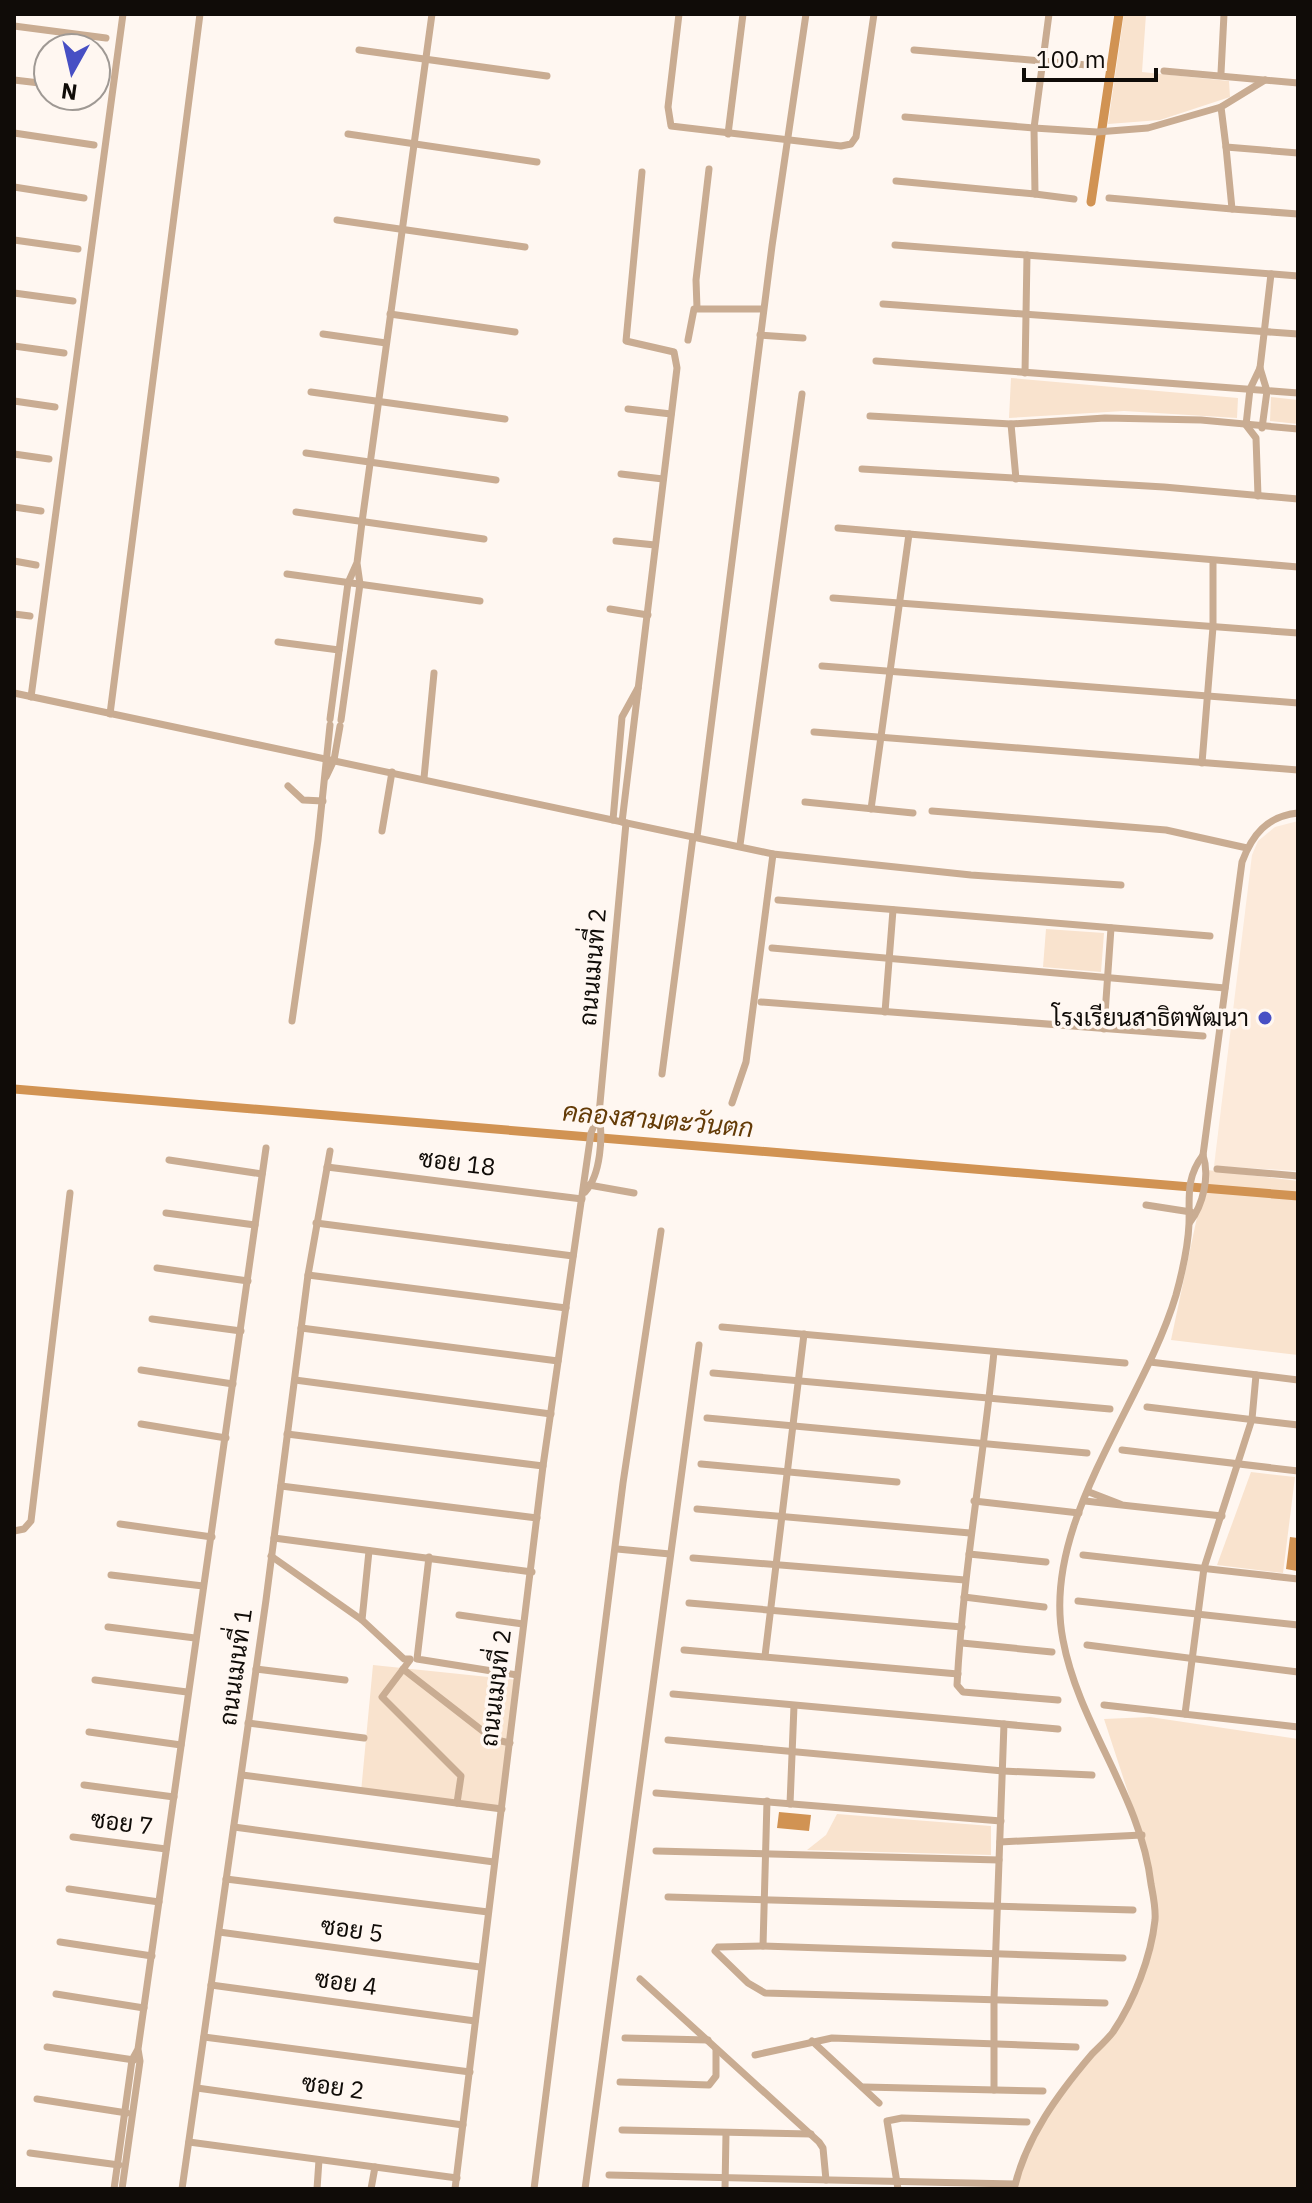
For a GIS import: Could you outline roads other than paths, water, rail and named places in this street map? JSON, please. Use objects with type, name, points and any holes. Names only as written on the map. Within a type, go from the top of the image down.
[{"type":"street","points":[[31,697],[123,14]]},
{"type":"street","points":[[110,714],[200,14]]},
{"type":"street","points":[[292,1021],[326,779],[340,723],[360,584],[357,563],[362,522],[432,14]]},
{"type":"street","points":[[679,14],[667,117],[671,126],[788,142],[851,144],[858,127],[874,14]]},
{"type":"street","points":[[728,134],[743,14]]},
{"type":"street","points":[[662,1074],[763,309],[806,14]]},
{"type":"street","points":[[1035,194],[1034,128],[1049,14]]},
{"type":"street","points":[[1221,73],[1224,14]]},
{"type":"street","points":[[14,26],[60,32]]},
{"type":"street","points":[[359,50],[547,76]]},
{"type":"street","points":[[914,50],[1087,65]]},
{"type":"street","points":[[1164,71],[1221,73],[1298,83]]},
{"type":"street","points":[[905,117],[1097,132],[1148,128],[1221,107],[1265,80]]},
{"type":"street","points":[[1221,107],[1232,209]]},
{"type":"street","points":[[14,133],[94,145]]},
{"type":"street","points":[[348,134],[537,162]]},
{"type":"street","points":[[1226,147],[1298,153]]},
{"type":"street","points":[[697,308],[695,297],[709,169]]},
{"type":"street","name":"ถนนเมนที่ 2","points":[[455,2189],[543,1466],[573,1256],[601,1134],[599,1114],[620,821],[622,717],[639,686],[677,368],[674,352],[631,345],[625,336],[642,172]]},
{"type":"street","points":[[896,181],[1074,199]]},
{"type":"street","points":[[14,187],[84,198]]},
{"type":"street","points":[[1109,198],[1298,214]]},
{"type":"street","points":[[337,220],[525,247]]},
{"type":"street","points":[[14,240],[78,249]]},
{"type":"street","points":[[895,245],[1298,276]]},
{"type":"street","points":[[1025,373],[1027,255]]},
{"type":"street","points":[[1256,438],[1246,425],[1250,389],[1260,368],[1271,274]]},
{"type":"street","points":[[14,293],[73,301]]},
{"type":"street","points":[[883,304],[1298,334]]},
{"type":"street","points":[[688,340],[690,316],[697,308],[763,309]]},
{"type":"street","points":[[390,314],[515,332]]},
{"type":"street","points":[[323,334],[386,343]]},
{"type":"street","points":[[760,335],[803,338]]},
{"type":"street","points":[[14,346],[64,353]]},
{"type":"street","points":[[876,361],[1298,393]]},
{"type":"street","points":[[1258,496],[1256,438],[1263,426],[1267,391],[1260,368]]},
{"type":"street","points":[[311,392],[505,419]]},
{"type":"street","points":[[740,845],[802,394]]},
{"type":"street","points":[[14,401],[55,407]]},
{"type":"street","points":[[628,409],[671,414]]},
{"type":"street","points":[[870,416],[1011,424],[1146,418],[1298,429]]},
{"type":"street","points":[[1011,424],[1016,479]]},
{"type":"street","points":[[306,453],[496,480]]},
{"type":"street","points":[[14,454],[49,459]]},
{"type":"street","points":[[862,469],[1298,499]]},
{"type":"street","points":[[621,474],[663,479]]},
{"type":"street","points":[[14,507],[41,511]]},
{"type":"street","points":[[296,512],[484,539]]},
{"type":"street","points":[[838,528],[1298,567]]},
{"type":"street","points":[[871,809],[909,534]]},
{"type":"street","points":[[616,541],[655,545]]},
{"type":"street","points":[[14,561],[36,565]]},
{"type":"street","points":[[1202,763],[1204,696],[1213,627],[1213,561]]},
{"type":"street","points":[[330,759],[330,722],[348,583],[357,563]]},
{"type":"street","points":[[287,574],[480,601]]},
{"type":"street","points":[[833,598],[1298,633]]},
{"type":"street","points":[[610,609],[648,615]]},
{"type":"street","points":[[14,614],[30,616]]},
{"type":"street","points":[[278,642],[339,650]]},
{"type":"street","points":[[822,666],[1298,703]]},
{"type":"street","points":[[424,778],[434,673]]},
{"type":"street","points":[[14,693],[773,854],[971,875],[1121,885]]},
{"type":"street","points":[[814,732],[1298,770]]},
{"type":"street","points":[[382,831],[392,772]]},
{"type":"street","points":[[288,786],[303,800],[323,801]]},
{"type":"street","points":[[805,802],[913,813]]},
{"type":"street","points":[[932,811],[1166,830],[1247,848]]},
{"type":"street","points":[[1190,1222],[1198,1210],[1206,1170],[1203,1155],[1242,862],[1247,848],[1266,824],[1298,813]]},
{"type":"street","points":[[732,1103],[746,1062],[773,854]]},
{"type":"street","points":[[778,900],[1210,936]]},
{"type":"street","points":[[885,1012],[893,910]]},
{"type":"street","points":[[1104,1029],[1111,928]]},
{"type":"street","points":[[772,948],[1225,988]]},
{"type":"street","points":[[761,1002],[1203,1036]]},
{"type":"street","name":"ถนนเมนที่ 2","points":[[586,1190],[591,1133],[599,1114]]},
{"type":"street","points":[[114,2189],[129,2114],[266,1148]]},
{"type":"street","name":"ถนนเมนที่ 1","points":[[182,2189],[242,1775],[308,1275],[330,1151]]},
{"type":"street","points":[[609,2175],[1015,2186],[1036,2129],[1111,2035],[1125,2011],[1145,1963],[1155,1918],[1142,1835],[1079,1696],[1063,1640],[1059,1579],[1069,1534],[1150,1362],[1180,1281],[1190,1222],[1187,1209],[1193,1172],[1203,1155]]},
{"type":"street","points":[[169,1160],[262,1174]]},
{"type":"street","name":"ซอย 18","points":[[327,1167],[634,1193]]},
{"type":"street","points":[[1217,1169],[1298,1176]]},
{"type":"street","points":[[14,1531],[24,1529],[31,1521],[70,1193]]},
{"type":"street","points":[[1146,1205],[1198,1210]]},
{"type":"street","points":[[166,1213],[255,1225]]},
{"type":"street","points":[[316,1223],[573,1256]]},
{"type":"street","points":[[534,2189],[623,1483],[661,1231]]},
{"type":"street","points":[[157,1268],[248,1281]]},
{"type":"street","points":[[308,1275],[566,1308]]},
{"type":"street","points":[[152,1319],[241,1331]]},
{"type":"street","points":[[722,1327],[1125,1363]]},
{"type":"street","points":[[301,1328],[558,1361]]},
{"type":"street","points":[[765,1656],[781,1518],[796,1425],[804,1334]]},
{"type":"street","points":[[585,2189],[699,1345]]},
{"type":"street","points":[[994,1352],[985,1443],[970,1533],[957,1685],[963,1692],[1058,1700]]},
{"type":"street","points":[[1150,1362],[1298,1380]]},
{"type":"street","points":[[141,1370],[233,1384]]},
{"type":"street","points":[[713,1373],[1110,1409]]},
{"type":"street","points":[[1185,1714],[1204,1568],[1240,1464],[1252,1419],[1256,1375]]},
{"type":"street","points":[[295,1380],[551,1414]]},
{"type":"street","points":[[1147,1407],[1298,1425]]},
{"type":"street","points":[[707,1418],[1087,1453]]},
{"type":"street","points":[[141,1424],[226,1438]]},
{"type":"street","points":[[287,1434],[543,1466]]},
{"type":"street","points":[[1122,1450],[1298,1471]]},
{"type":"street","points":[[701,1464],[897,1482]]},
{"type":"street","points":[[281,1486],[537,1518]]},
{"type":"street","points":[[1089,1492],[1122,1505]]},
{"type":"street","points":[[974,1501],[1079,1513]]},
{"type":"street","points":[[1085,1501],[1222,1516]]},
{"type":"street","points":[[697,1509],[970,1533]]},
{"type":"street","points":[[120,1524],[212,1537]]},
{"type":"street","points":[[274,1538],[532,1572]]},
{"type":"street","points":[[617,1549],[670,1554]]},
{"type":"street","points":[[362,1620],[369,1551]]},
{"type":"street","points":[[969,1554],[1046,1562]]},
{"type":"street","points":[[1083,1555],[1298,1579]]},
{"type":"street","points":[[271,1556],[362,1620],[404,1659],[517,1675]]},
{"type":"street","points":[[429,1557],[413,1658],[382,1697],[461,1776],[457,1803]]},
{"type":"street","points":[[693,1558],[965,1580]]},
{"type":"street","points":[[111,1575],[203,1586]]},
{"type":"street","points":[[964,1597],[1044,1607]]},
{"type":"street","points":[[1078,1601],[1298,1625]]},
{"type":"street","points":[[689,1603],[962,1627]]},
{"type":"street","points":[[459,1615],[523,1624]]},
{"type":"street","points":[[108,1627],[195,1638]]},
{"type":"street","points":[[962,1643],[1052,1652]]},
{"type":"street","points":[[1087,1645],[1298,1672]]},
{"type":"street","points":[[684,1650],[958,1674]]},
{"type":"street","points":[[256,1669],[345,1680]]},
{"type":"street","points":[[403,1669],[493,1739],[510,1743]]},
{"type":"street","points":[[95,1680],[187,1692]]},
{"type":"street","points":[[673,1694],[1058,1729]]},
{"type":"street","points":[[1104,1705],[1298,1727]]},
{"type":"street","points":[[790,1804],[794,1706]]},
{"type":"street","points":[[248,1723],[364,1738]]},
{"type":"street","points":[[994,2090],[996,1908],[1004,1724]]},
{"type":"street","points":[[89,1732],[181,1745]]},
{"type":"street","points":[[668,1740],[1003,1771],[1092,1775]]},
{"type":"street","points":[[242,1775],[502,1809]]},
{"type":"street","points":[[84,1785],[174,1797]]},
{"type":"street","points":[[656,1793],[1001,1821]]},
{"type":"street","points":[[763,1946],[767,1801]]},
{"type":"street","points":[[234,1827],[494,1862]]},
{"type":"street","points":[[1000,1842],[1142,1835]]},
{"type":"street","name":"ซอย 7","points":[[73,1837],[166,1849]]},
{"type":"street","points":[[656,1851],[999,1860]]},
{"type":"street","points":[[226,1879],[488,1912]]},
{"type":"street","points":[[69,1889],[159,1902]]},
{"type":"street","points":[[668,1897],[1133,1910]]},
{"type":"street","name":"ซอย 5","points":[[219,1932],[480,1967]]},
{"type":"street","points":[[60,1942],[152,1956]]},
{"type":"street","points":[[1105,2003],[765,1993],[748,1983],[715,1951],[726,1946],[763,1946],[1123,1958]]},
{"type":"street","points":[[640,1979],[811,2134],[823,2148],[826,2180]]},
{"type":"street","name":"ซอย 4","points":[[211,1985],[475,2021]]},
{"type":"street","points":[[56,1994],[144,2008]]},
{"type":"street","points":[[204,2037],[470,2072]]},
{"type":"street","points":[[625,2038],[708,2040]]},
{"type":"street","points":[[755,2055],[812,2041],[842,2038],[1076,2047]]},
{"type":"street","points":[[812,2041],[879,2103]]},
{"type":"street","points":[[47,2047],[136,2060]]},
{"type":"street","points":[[620,2082],[709,2085],[716,2076],[716,2049]]},
{"type":"street","points":[[864,2087],[1043,2091]]},
{"type":"street","name":"ซอย 2","points":[[197,2088],[463,2125]]},
{"type":"street","points":[[37,2099],[129,2114]]},
{"type":"street","points":[[898,2185],[887,2121],[902,2118],[1027,2122]]},
{"type":"street","points":[[622,2130],[811,2134]]},
{"type":"street","points":[[725,2189],[726,2133]]},
{"type":"street","points":[[189,2142],[457,2178]]},
{"type":"street","points":[[30,2153],[121,2165]]},
{"type":"street","points":[[317,2189],[319,2160]]},
{"type":"street","points":[[121,2165],[122,2189]]},
{"type":"street","points":[[371,2189],[375,2167]]},
{"type":"waterway","points":[[1091,202],[1119,14]]},
{"type":"waterway","name":"คลองสามตะวันตก","points":[[14,1089],[1298,1196]]},
{"type":"place","name":"โรงเรียนสาธิตพัฒนา","points":[[1265,1018]]}]
